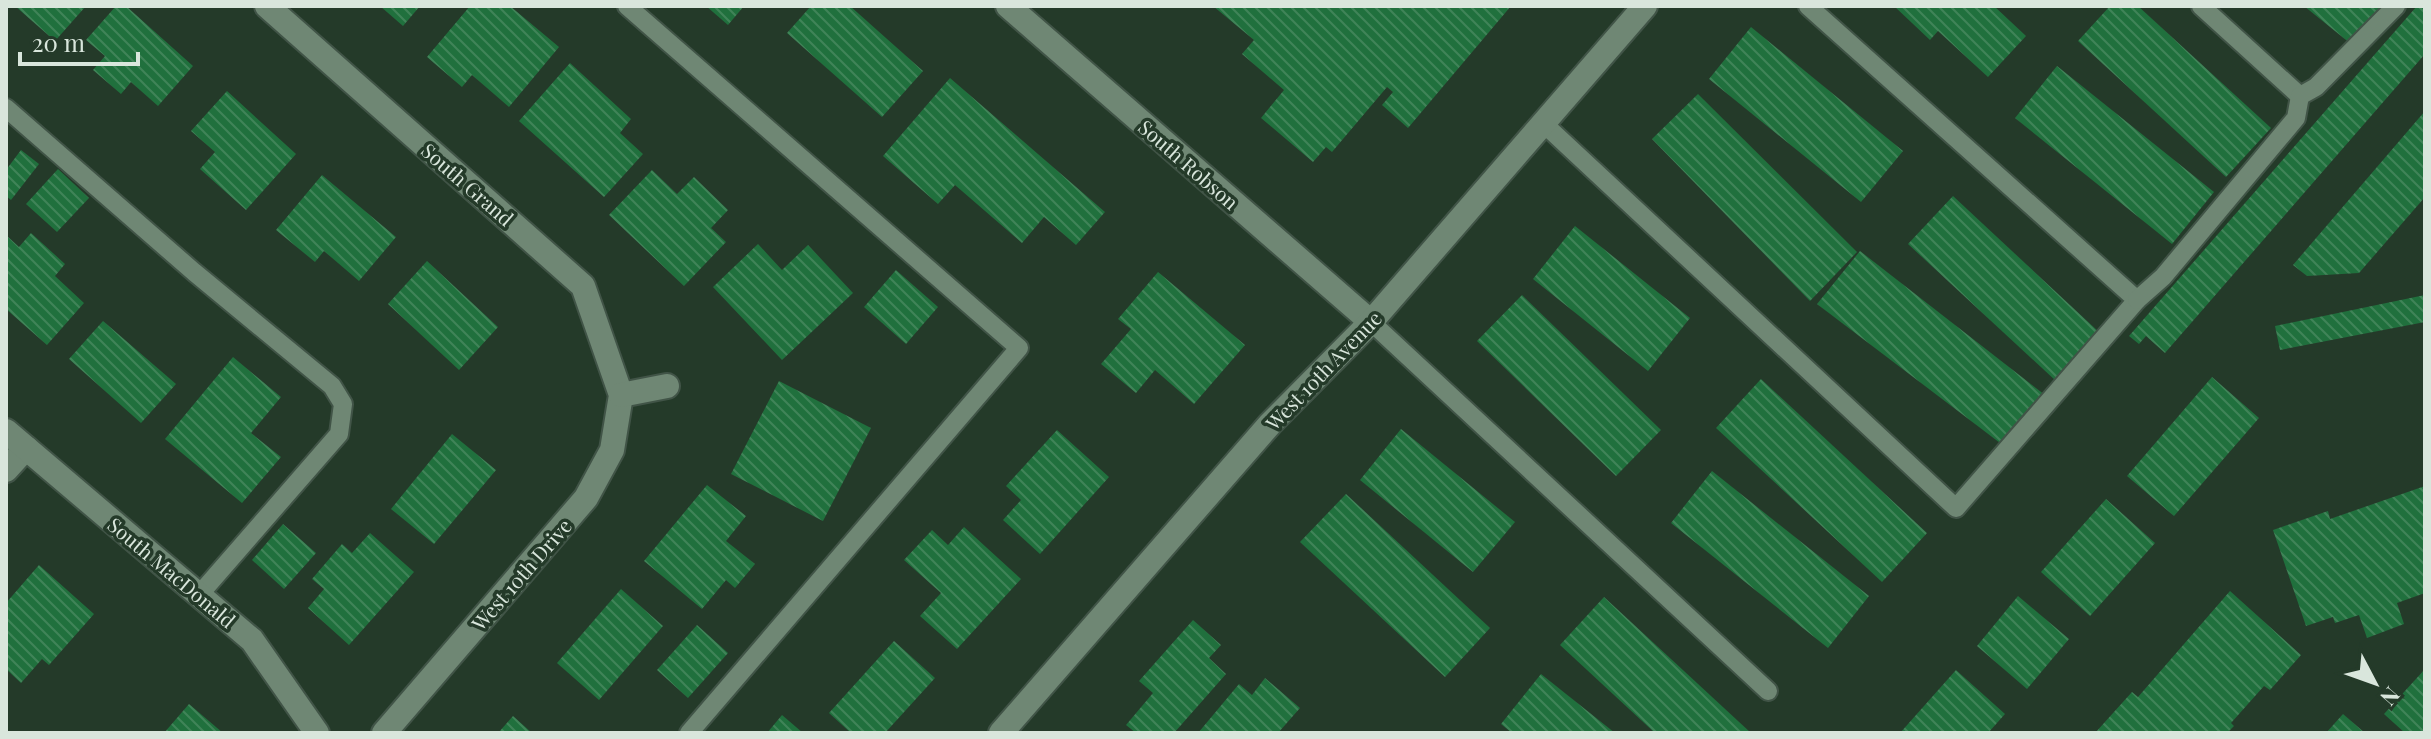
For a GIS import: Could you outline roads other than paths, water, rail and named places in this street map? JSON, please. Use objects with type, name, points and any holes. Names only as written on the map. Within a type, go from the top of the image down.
[{"type":"street","name":"South Grand","points":[[267,6],[583,286],[621,395]]},
{"type":"street","name":"South Robson","points":[[1008,6],[1371,322]]},
{"type":"street","name":"West 10th Avenue","points":[[1009,730],[1270,424],[1371,322],[1645,6]]},
{"type":"street","points":[[621,395],[667,386]]},
{"type":"street","name":"West 10th Drive","points":[[384,733],[586,498],[612,450],[621,395]]},
{"type":"street","name":"South MacDonald","points":[[6,431],[252,640],[317,733]]},
{"type":"street","points":[[6,470],[26,448]]},
{"type":"lane","points":[[627,6],[1019,348],[689,733]]},
{"type":"lane","points":[[1808,6],[2137,300]]},
{"type":"lane","points":[[2201,6],[2300,96]]},
{"type":"lane","points":[[2300,96],[2316,87],[2396,6]]},
{"type":"lane","points":[[1543,123],[1956,508],[2137,300],[2163,277],[2296,118],[2300,96]]},
{"type":"lane","points":[[6,108],[194,272],[332,386],[343,404],[339,434],[199,595]]},
{"type":"lane","points":[[1371,322],[1768,691]]}]
